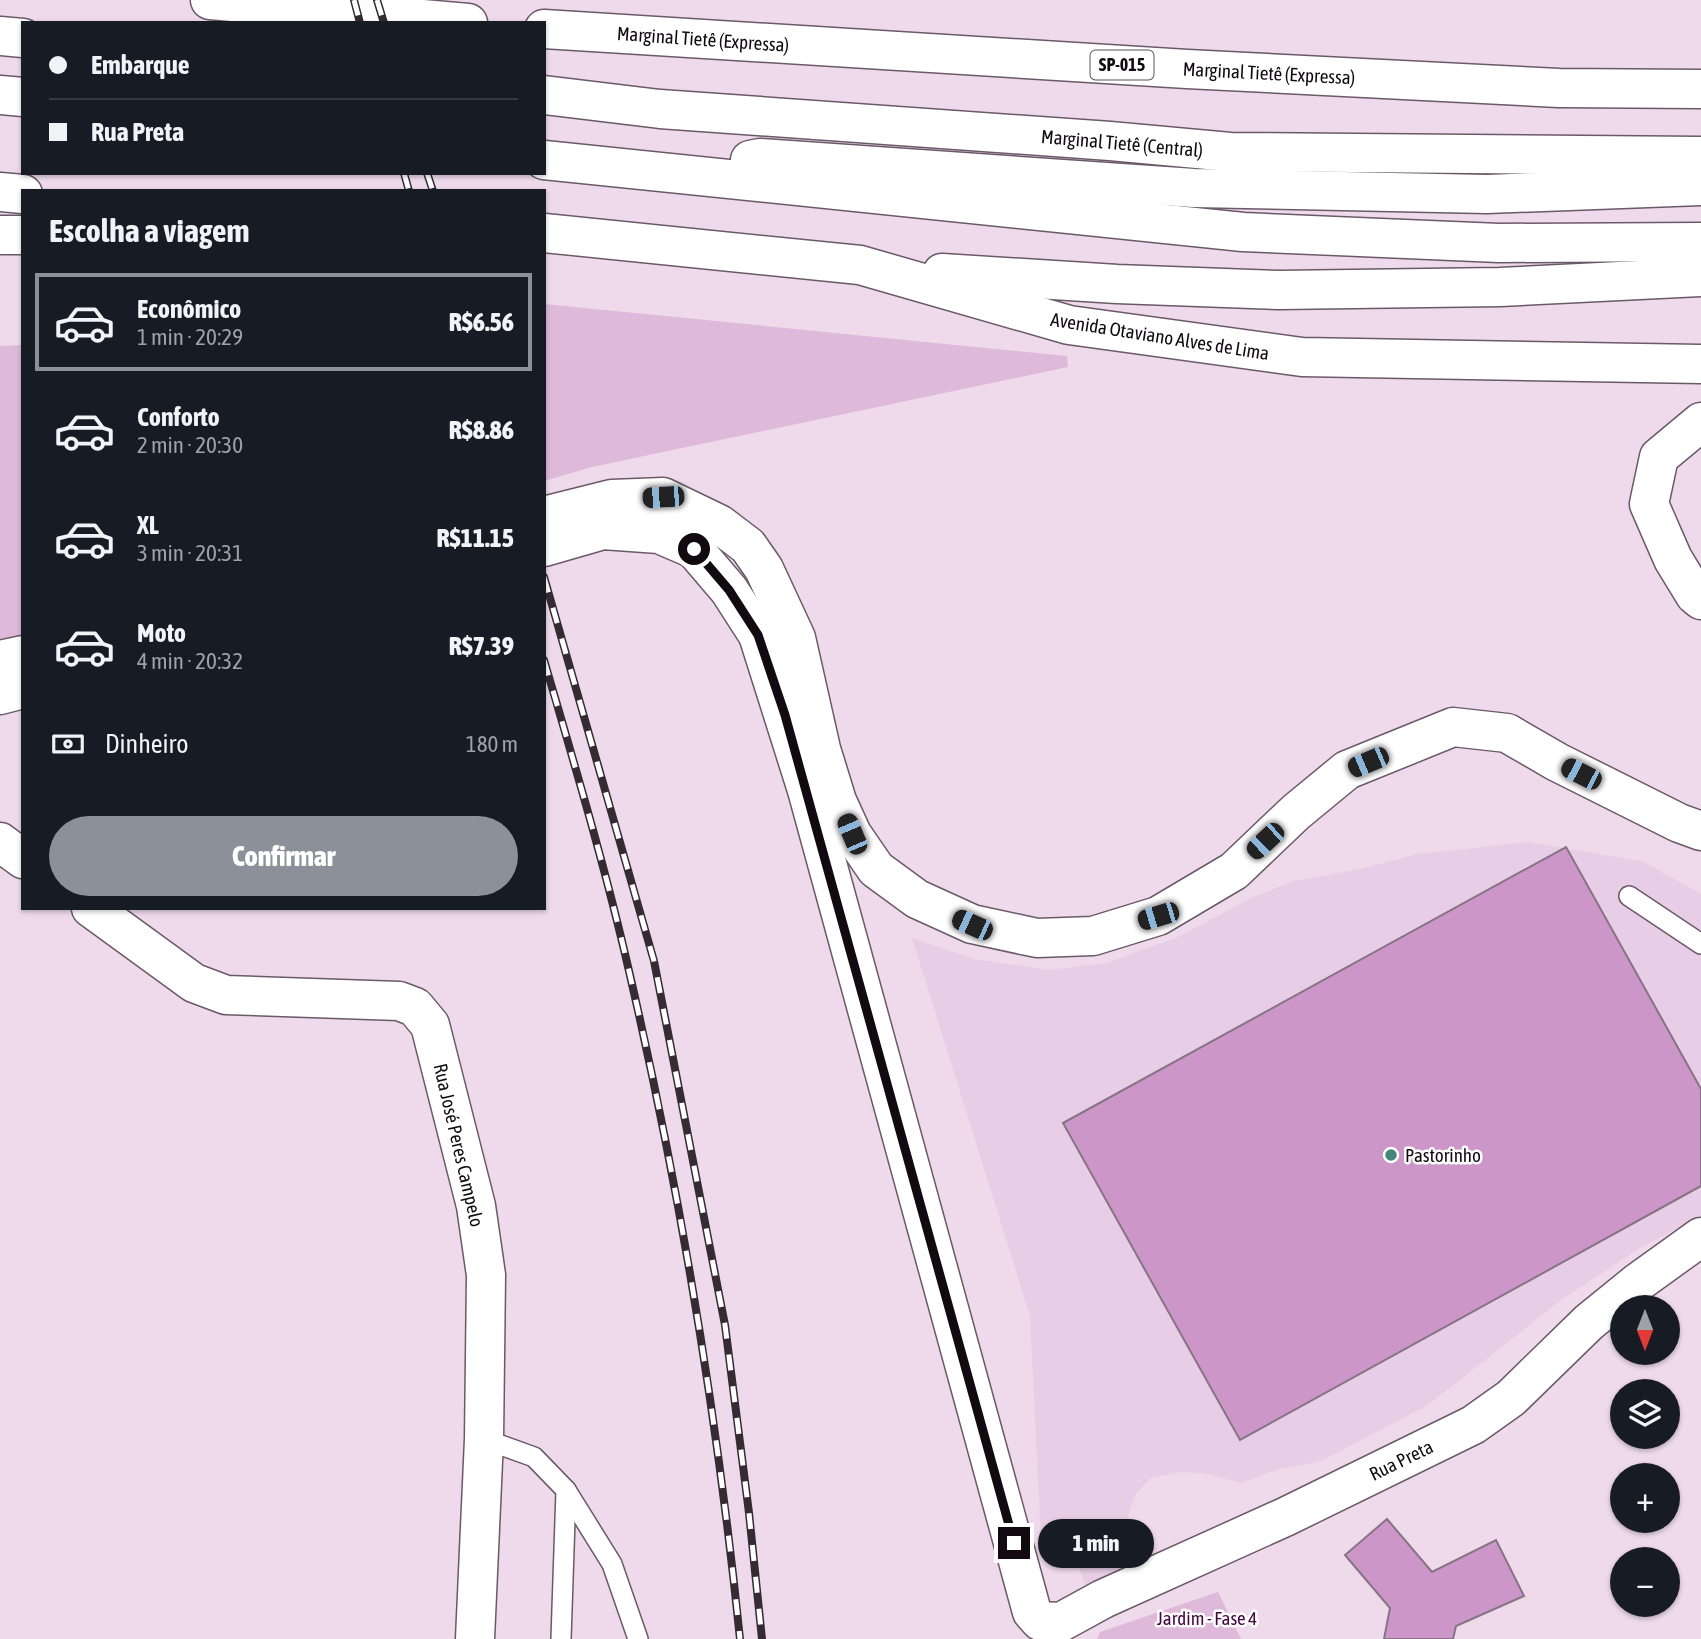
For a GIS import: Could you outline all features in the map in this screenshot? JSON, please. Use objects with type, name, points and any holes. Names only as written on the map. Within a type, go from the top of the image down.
[{"type":"main road","points":[[210,0],[446,21]]},
{"type":"main road","name":"Marginal Tietê (Expressa)","points":[[546,29],[1187,69],[1559,88],[1701,89]]},
{"type":"main road","points":[[0,36],[21,38]]},
{"type":"main road","points":[[0,95],[21,97]]},
{"type":"main road","name":"Marginal Tietê (Central)","points":[[546,95],[660,109],[1230,152],[1701,156]]},
{"type":"main road","points":[[683,176],[760,158],[1194,188],[1487,194],[1701,187]]},
{"type":"main road","points":[[546,160],[1243,232],[1499,243],[1701,242]]},
{"type":"main road","points":[[0,192],[21,194]]},
{"type":"main road","name":"Avenida Otaviano Alves de Lima","points":[[546,233],[860,265],[1069,325],[1302,357],[1701,364]]},
{"type":"main road","points":[[0,234],[21,235]]},
{"type":"main road","points":[[860,265],[921,272],[1279,290],[1500,287],[1701,277]]},
{"type":"main road","points":[[1701,422],[1659,457],[1649,504],[1673,559],[1695,595],[1701,600]]},
{"type":"main road","points":[[546,516],[612,499],[663,497],[719,524],[748,546],[764,569],[796,638],[821,749],[837,800],[852,834],[876,869]]},
{"type":"main road","name":"Rua Preta","points":[[546,546],[603,530],[659,534],[694,549],[729,590],[758,635],[785,715],[1043,1628],[1261,1528],[1473,1425],[1511,1398],[1589,1322],[1701,1237]]},
{"type":"main road","points":[[0,660],[21,655]]},
{"type":"main road","points":[[0,695],[21,690]]},
{"type":"main road","points":[[834,889],[845,873],[853,867],[865,864],[917,899],[972,925],[1037,938],[1093,936],[1158,916],[1234,871],[1296,812],[1347,771],[1452,727],[1507,733],[1557,762],[1679,823],[1701,831]]},
{"type":"main road","points":[[0,842],[21,858]]},
{"type":"main road","name":"Rua José Peres Campelo","points":[[94,910],[194,983],[226,995],[399,1002],[415,1007],[430,1025],[476,1206],[486,1275],[484,1439],[475,1639]]},
{"type":"lane","points":[[1629,896],[1701,944]]},
{"type":"lane","points":[[484,1439],[534,1457],[566,1490],[612,1564],[638,1639]]},
{"type":"lane","points":[[561,1639],[566,1490]]},
{"type":"shaded area","points":[[1529,842],[1644,862],[1701,894],[1701,1216],[1640,1248],[1561,1300],[1428,1405],[1321,1461],[1276,1470],[1241,1483],[1208,1474],[1182,1472],[1151,1478],[1135,1495],[1124,1528],[1122,1547],[1130,1570],[1086,1586],[1076,1562],[1060,1557],[1041,1539],[1030,1316],[912,938],[975,959],[1049,970],[1107,963],[1178,937],[1251,898],[1293,881],[1361,869],[1417,854]]},
{"type":"green space","points":[[546,304],[1067,356],[1068,367],[592,467],[546,480]]},
{"type":"green space","points":[[21,345],[21,635],[0,640],[0,346]]},
{"type":"green space","name":"Jardim - Fase 4","points":[[1218,1592],[1241,1639],[1097,1639],[1100,1632]]},
{"type":"building","name":"Pastorinho","points":[[1566,847],[1701,1089],[1701,1186],[1240,1440],[1063,1123]]},
{"type":"building","points":[[1387,1519],[1432,1572],[1496,1540],[1524,1596],[1456,1626],[1453,1639],[1384,1639],[1390,1608],[1345,1555]]},
{"type":"railway","points":[[354,0],[359,21]]},
{"type":"railway","points":[[377,0],[383,21]]},
{"type":"railway","points":[[405,175],[408,189]]},
{"type":"railway","points":[[428,175],[432,189]]},
{"type":"railway","points":[[546,584],[654,961],[725,1325],[762,1639]]},
{"type":"railway","points":[[546,667],[610,893],[665,1137],[708,1387],[740,1639]]},
{"type":"place","name":"Pastorinho","points":[[1391,1155]]},
{"type":"route","points":[[694,549],[729,590],[758,635],[785,715],[1014,1543]]}]
